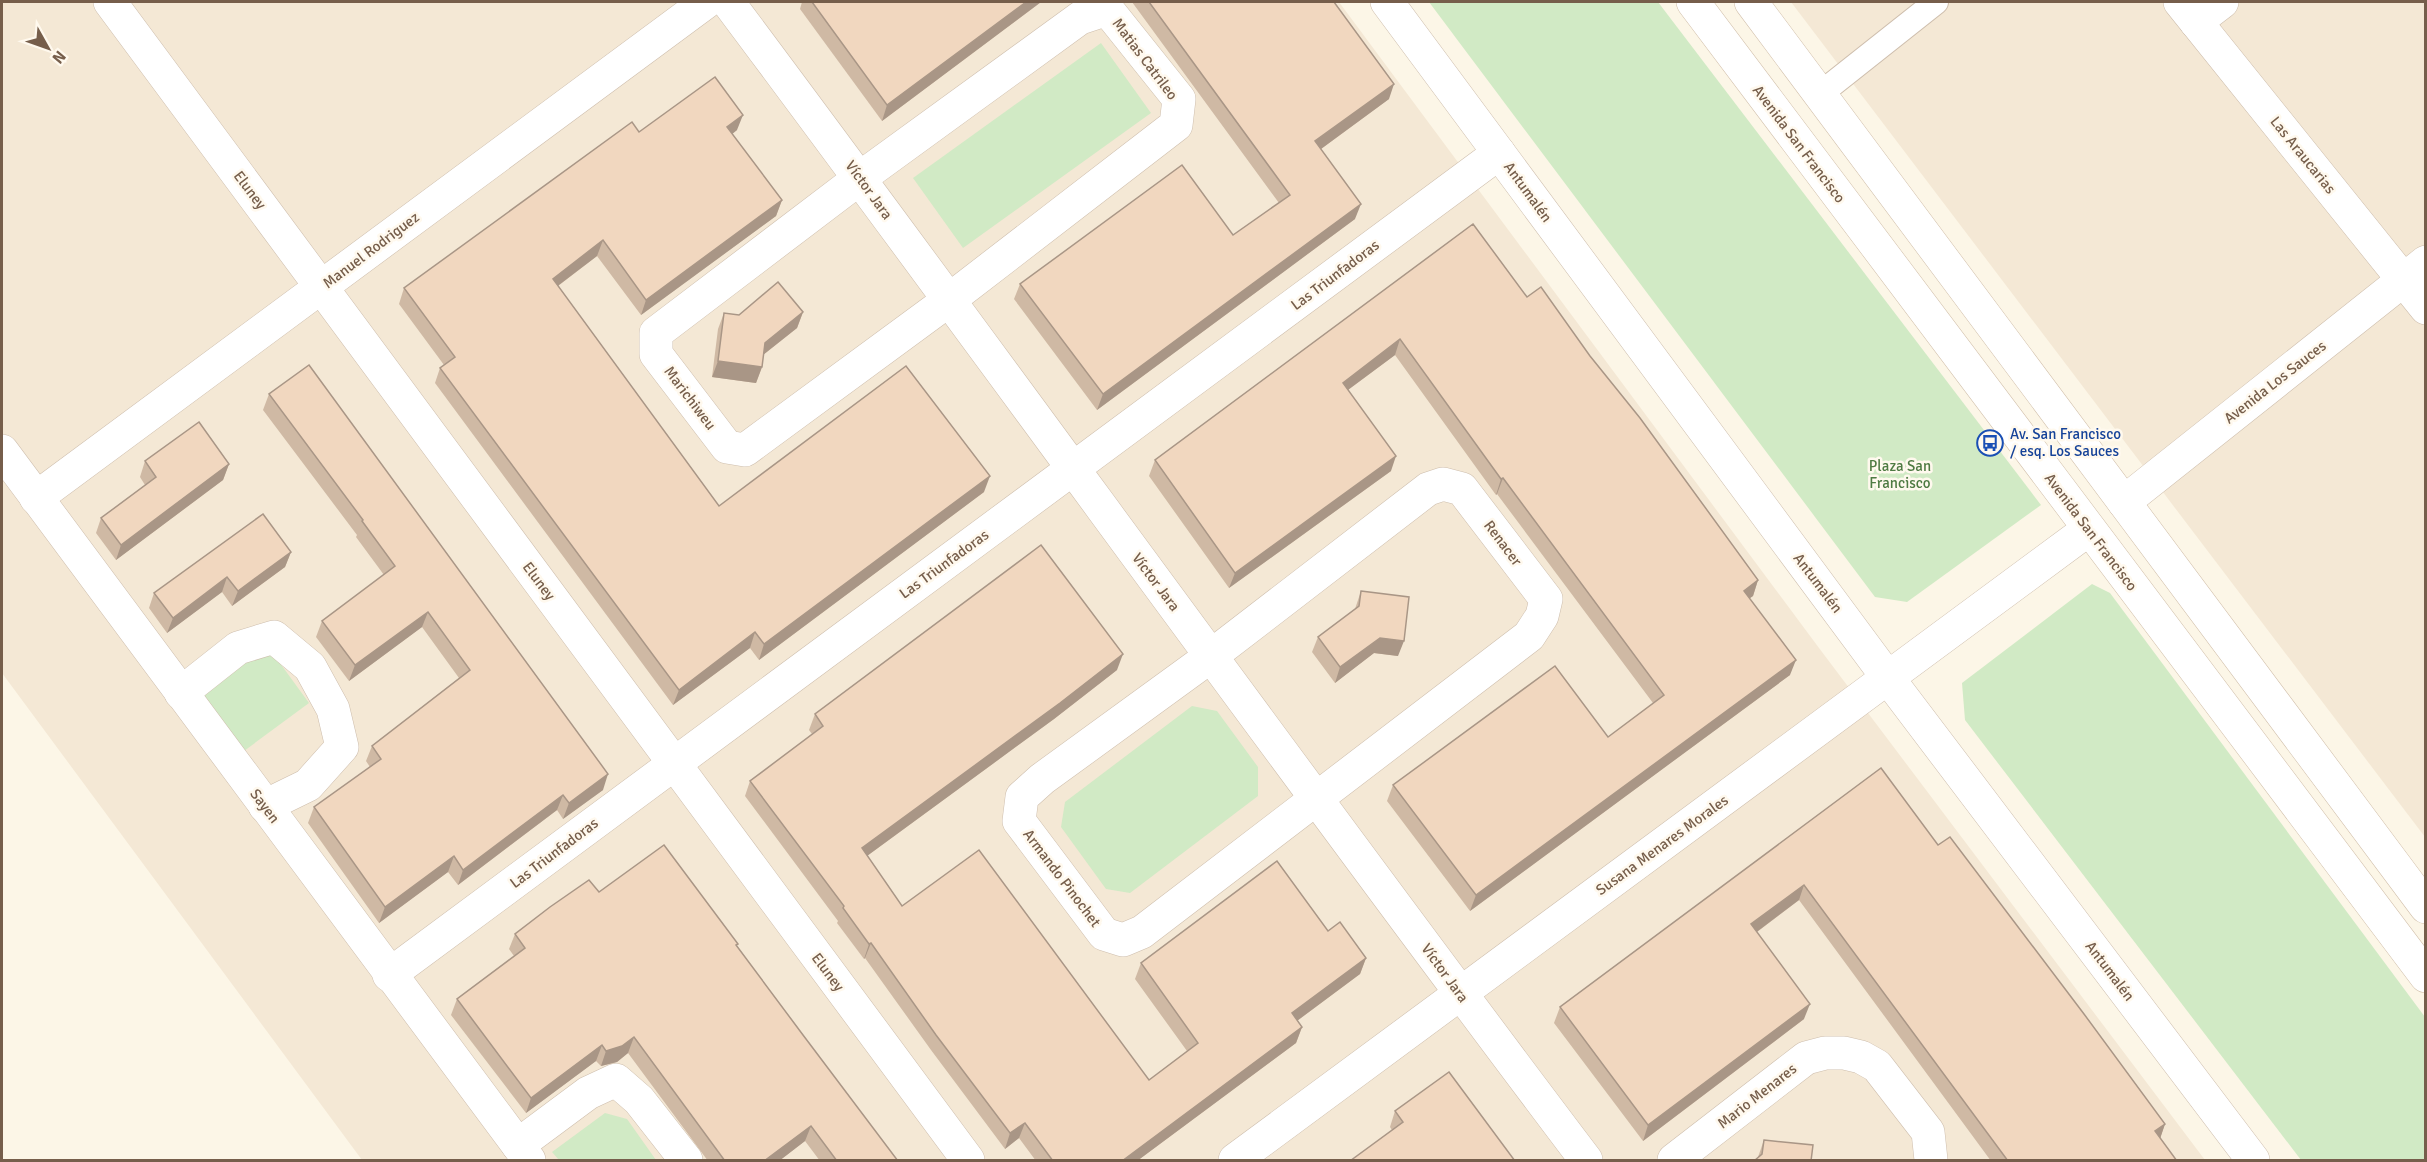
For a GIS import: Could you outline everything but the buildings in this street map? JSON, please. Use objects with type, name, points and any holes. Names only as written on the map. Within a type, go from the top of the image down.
[{"type":"street","name":"Eluney","points":[[110,2],[968,1161]]},
{"type":"street","name":"Manuel Rodriguez","points":[[36,498],[706,2]]},
{"type":"street","name":"Víctor Jara","points":[[728,2],[1318,798],[1460,994],[1586,1161]]},
{"type":"street","name":"Antumalén","points":[[1387,2],[1888,678],[2253,1161]]},
{"type":"street","name":"Avenida San Francisco","points":[[1693,2],[2426,975]]},
{"type":"street","points":[[1751,2],[2426,907]]},
{"type":"street","points":[[2188,12],[2222,2]]},
{"type":"street","name":"Matias Catrileo","points":[[860,178],[1080,18],[1107,9],[1179,99],[1176,125],[949,300]]},
{"type":"street","name":"Las Araucarias","points":[[2188,12],[2414,271],[2426,308]]},
{"type":"street","name":"Las Triunfadoras","points":[[390,975],[1499,153]]},
{"type":"street","name":"Marichiweu","points":[[860,178],[656,333],[656,354],[727,447],[745,450],[949,300]]},
{"type":"street","name":"Avenida Los Sauces","points":[[2124,502],[2414,271]]},
{"type":"street","name":"Sayen","points":[[2,451],[524,1153]]},
{"type":"street","name":"Renacer","points":[[1211,656],[1428,489],[1443,484],[1462,489],[1546,599],[1542,616],[1529,636],[1318,798]]},
{"type":"street","name":"Susana Menares Morales","points":[[1250,1156],[1460,994],[2089,529]]},
{"type":"street","points":[[181,693],[238,648],[274,637],[310,667],[333,710],[342,747],[308,785],[265,806]]},
{"type":"street","name":"Armando Pinochet","points":[[1211,656],[1042,779],[1022,797],[1019,821],[1104,934],[1123,940],[1142,932],[1318,798]]},
{"type":"street","name":"Mario Menares","points":[[1674,1161],[1806,1058],[1825,1053],[1844,1053],[1861,1057],[1877,1066],[1928,1132],[1931,1161]]},
{"type":"street","points":[[524,1153],[588,1093],[616,1080],[639,1100],[686,1161]]},
{"type":"lane","points":[[1820,94],[1936,2]]},
{"type":"shaded area","points":[[2,2],[1339,2],[1819,648],[2205,1160],[362,1160],[2,673]]},
{"type":"shaded area","points":[[1791,2],[2425,2],[2425,837],[2172,504]]},
{"type":"green space","name":"Plaza San Francisco","points":[[1429,2],[1658,2],[2041,505],[1907,602],[1875,597]]},
{"type":"green space","points":[[1101,43],[1151,113],[963,248],[913,178]]},
{"type":"green space","points":[[2092,584],[2110,593],[2425,1017],[2425,1160],[2301,1160],[1965,720],[1962,683]]},
{"type":"green space","points":[[258,633],[309,703],[244,751],[193,683]]},
{"type":"green space","points":[[1192,706],[1217,711],[1258,767],[1258,796],[1130,893],[1106,889],[1061,827],[1065,802]]},
{"type":"green space","points":[[605,1113],[627,1119],[656,1160],[559,1160],[552,1152]]},
{"type":"place","name":"Av. San Francisco / esq. Los Sauces","points":[[1990,443]]}]
